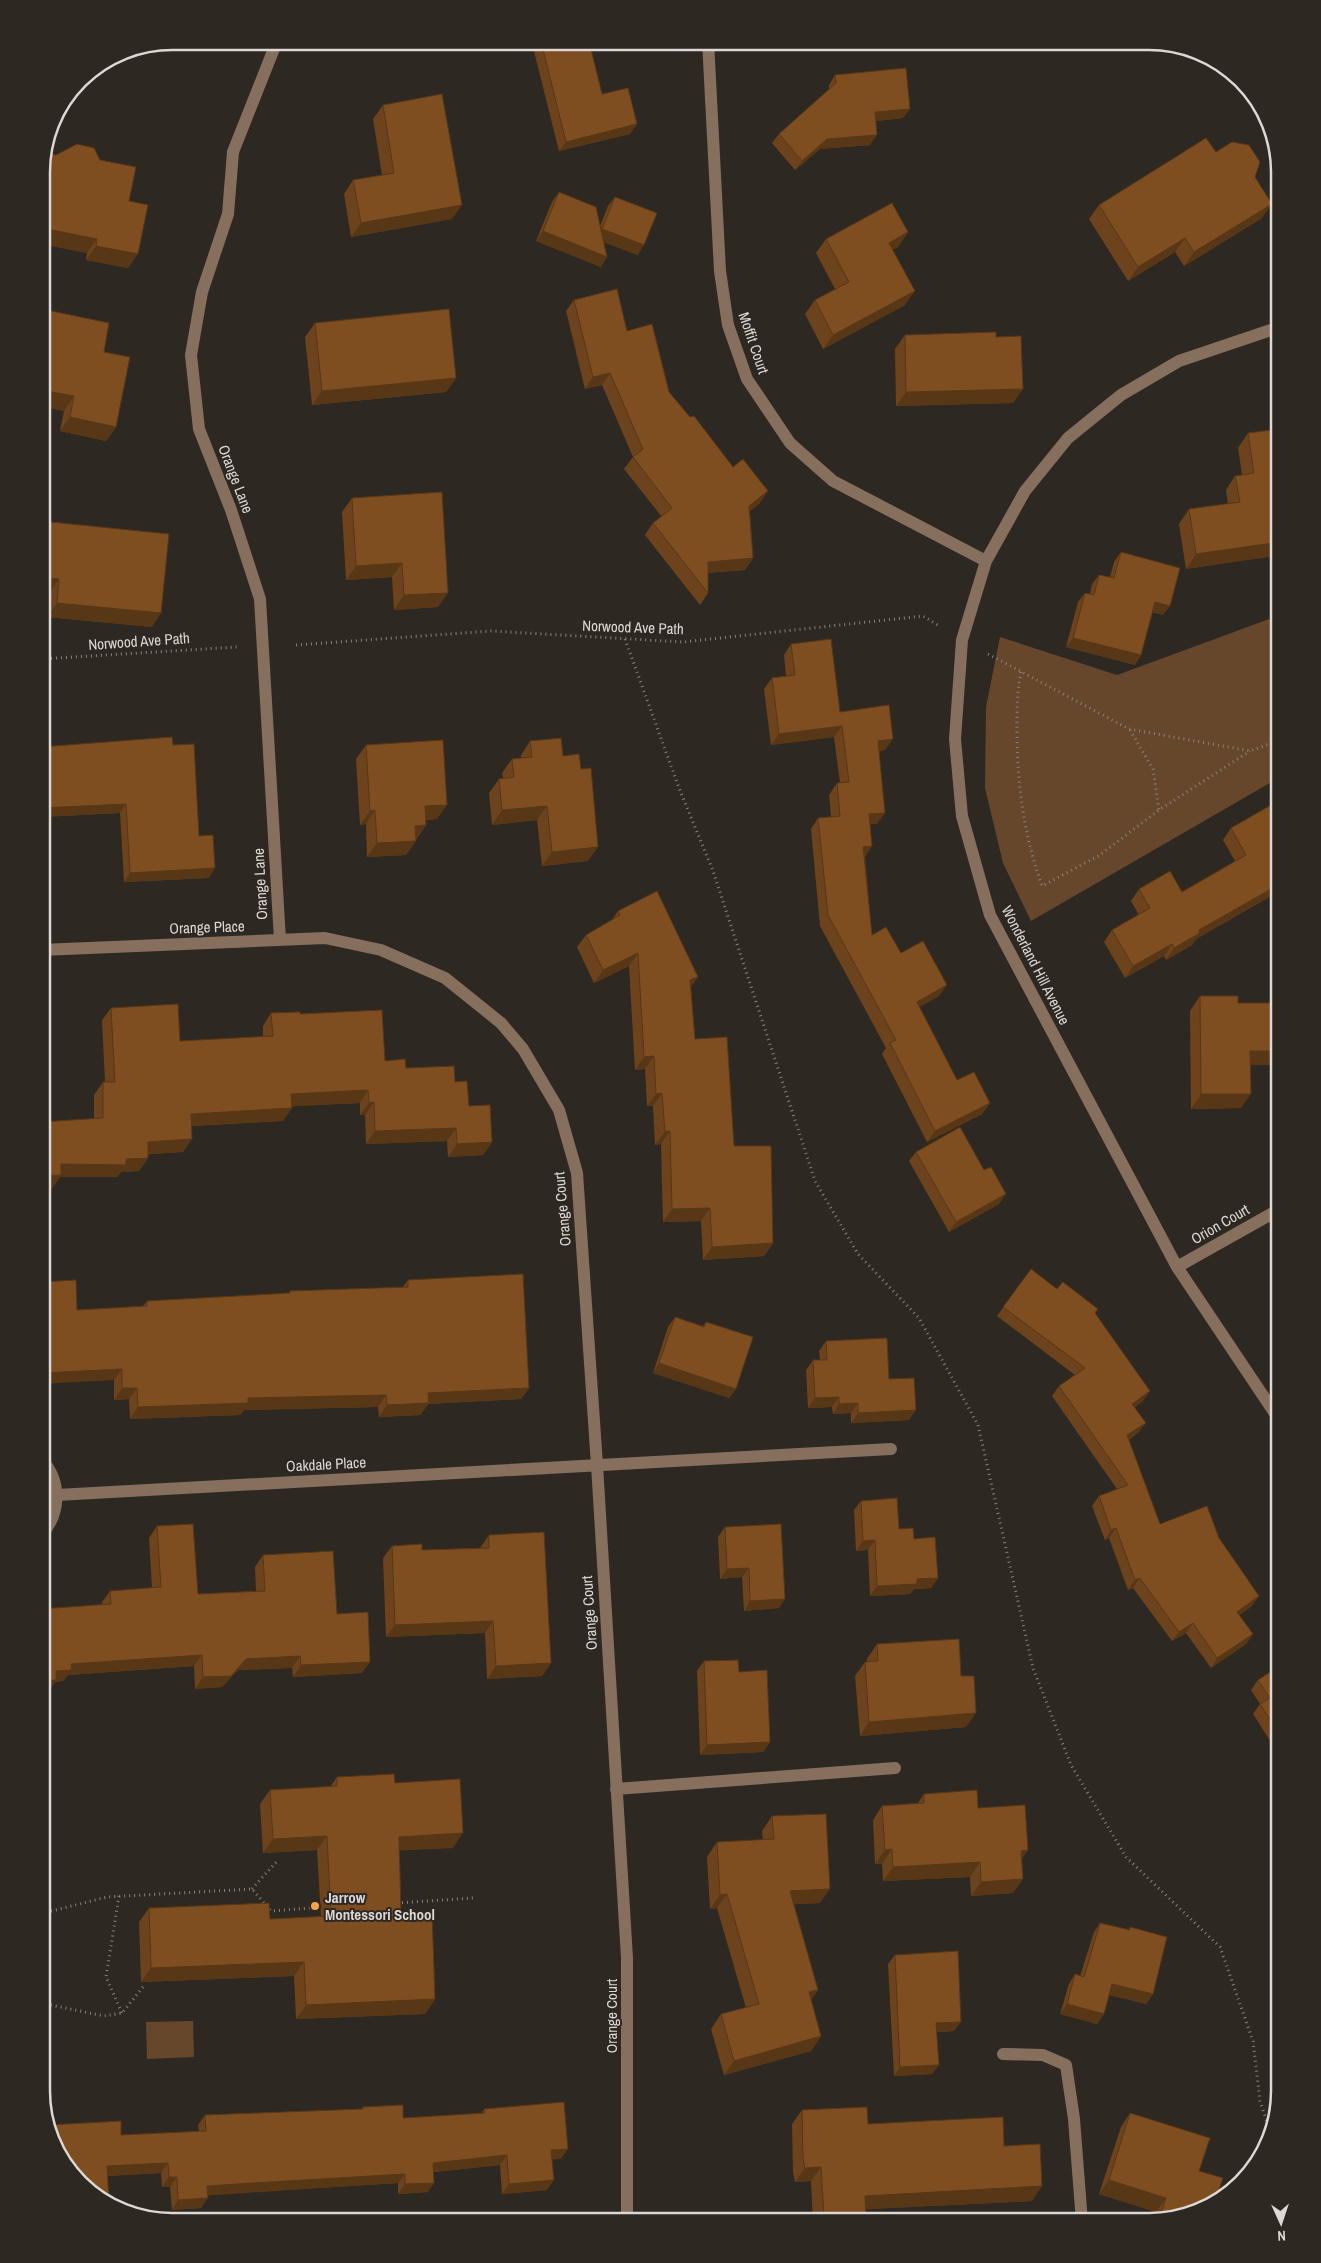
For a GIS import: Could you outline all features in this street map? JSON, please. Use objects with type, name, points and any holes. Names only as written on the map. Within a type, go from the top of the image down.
[{"type":"street","name":"Orange Lane","points":[[274,50],[234,152],[228,214],[202,292],[191,355],[199,428],[231,510],[260,599],[280,940]]},
{"type":"street","name":"Moffit Court","points":[[708,50],[720,272],[728,325],[747,379],[790,443],[832,481],[986,561]]},
{"type":"street","name":"Wonderland Hill Avenue","points":[[1271,330],[1180,361],[1121,394],[1068,438],[1025,491],[986,561],[962,640],[955,739],[962,816],[990,914],[1177,1267],[1271,1408]]},
{"type":"street","name":"Orange Place","points":[[50,950],[324,938],[381,950],[445,978],[501,1022]]},
{"type":"street","name":"Orange Court","points":[[501,1022],[524,1049],[559,1110],[577,1173],[627,1958],[628,2213]]},
{"type":"street","name":"Orion Court","points":[[1177,1267],[1271,1214]]},
{"type":"street","name":"Oakdale Place","points":[[57,1495],[891,1448]]},
{"type":"street","points":[[50,1472],[53,1477],[57,1495],[55,1512],[50,1523]]},
{"type":"street","points":[[616,1789],[895,1768]]},
{"type":"street","points":[[1003,2054],[1042,2055],[1066,2065],[1074,2119],[1081,2213]]},
{"type":"path","name":"Norwood Ave Path","points":[[296,645],[490,632],[683,642],[923,616],[962,640],[1129,729]]},
{"type":"path","points":[[625,639],[679,788],[712,871],[815,1181],[858,1254],[919,1318],[978,1425],[1033,1668],[1071,1765],[1126,1856],[1220,1947],[1253,2041],[1260,2101],[1267,2122]]},
{"type":"path","name":"Norwood Ave Path","points":[[50,659],[238,647]]},
{"type":"path","points":[[1021,672],[1018,687],[1017,717],[1019,791],[1030,851],[1042,886],[1100,854],[1159,810],[1250,751],[1271,743]]},
{"type":"path","points":[[1129,729],[1153,769],[1159,810]]},
{"type":"path","points":[[1129,729],[1250,751]]},
{"type":"path","points":[[50,1911],[107,1897],[252,1889],[278,1860]]},
{"type":"path","points":[[252,1889],[270,1911],[328,1907]]},
{"type":"path","points":[[119,1896],[106,1977],[122,2013]]},
{"type":"path","points":[[396,1903],[473,1898]]},
{"type":"path","points":[[50,2005],[104,2016],[122,2013],[143,1987]]},
{"type":"shaded area","points":[[1271,618],[1271,782],[1031,921],[1003,863],[985,788],[986,707],[1000,637],[1117,675]]},
{"type":"shaded area","points":[[193,2021],[194,2057],[147,2059],[146,2022]]},
{"type":"building","points":[[543,50],[591,50],[602,94],[628,88],[637,124],[566,142]]},
{"type":"building","points":[[906,68],[910,109],[875,112],[877,135],[827,139],[802,161],[779,134],[836,83],[835,75]]},
{"type":"building","points":[[442,94],[462,205],[361,223],[353,180],[394,173],[383,105]]},
{"type":"building","points":[[1206,138],[1216,152],[1232,142],[1249,145],[1260,162],[1255,177],[1271,202],[1271,205],[1194,252],[1185,238],[1138,267],[1099,205]]},
{"type":"building","points":[[77,144],[94,148],[100,160],[136,167],[129,201],[148,205],[138,254],[96,246],[97,239],[50,230],[50,164],[51,154],[56,155]]},
{"type":"building","points":[[559,192],[596,207],[607,257],[543,231]]},
{"type":"building","points":[[615,197],[657,213],[644,245],[602,229]]},
{"type":"building","points":[[892,203],[908,232],[889,243],[915,291],[833,335],[815,300],[849,282],[826,239]]},
{"type":"building","points":[[617,289],[627,331],[652,324],[669,392],[690,417],[694,416],[733,467],[743,459],[768,491],[749,506],[753,558],[708,562],[708,593],[653,523],[672,508],[633,457],[643,449],[610,373],[593,377],[574,300]]},
{"type":"building","points":[[449,309],[456,378],[322,391],[315,323]]},
{"type":"building","points":[[50,311],[109,323],[104,352],[130,357],[116,427],[70,417],[74,396],[50,392]]},
{"type":"building","points":[[996,332],[996,337],[1021,336],[1023,389],[906,392],[905,335]]},
{"type":"building","points":[[1271,430],[1271,543],[1196,554],[1189,509],[1240,502],[1235,476],[1254,473],[1248,433]]},
{"type":"building","points":[[442,492],[448,593],[404,595],[402,563],[356,566],[352,498]]},
{"type":"building","points":[[50,522],[169,534],[161,613],[57,603],[59,579],[50,578]]},
{"type":"building","points":[[1121,552],[1180,568],[1170,606],[1155,602],[1141,655],[1073,638],[1085,593],[1094,595],[1099,575],[1114,578]]},
{"type":"building","points":[[831,639],[840,712],[889,705],[893,739],[878,741],[885,813],[869,814],[872,846],[863,847],[872,935],[886,927],[901,953],[923,941],[947,985],[917,1002],[957,1080],[974,1072],[990,1103],[935,1131],[890,1043],[896,1040],[828,915],[818,818],[840,816],[837,783],[849,782],[842,726],[779,734],[772,678],[795,675],[791,644]]},
{"type":"building","points":[[172,737],[173,745],[194,744],[199,836],[213,835],[215,868],[130,873],[126,804],[50,808],[50,746]]},
{"type":"building","points":[[561,738],[563,756],[579,754],[581,769],[591,768],[598,847],[552,852],[547,806],[502,810],[499,779],[514,777],[512,759],[532,757],[530,741]]},
{"type":"building","points":[[443,740],[447,805],[425,806],[426,825],[415,826],[416,841],[377,843],[375,810],[370,811],[366,745]]},
{"type":"building","points":[[1271,805],[1271,889],[1199,930],[1200,933],[1174,948],[1172,944],[1133,966],[1112,930],[1150,908],[1139,889],[1170,871],[1182,892],[1246,855],[1231,828]]},
{"type":"building","points":[[657,891],[698,977],[690,980],[695,1039],[727,1037],[734,1146],[771,1146],[773,1243],[712,1247],[710,1208],[672,1209],[670,1131],[665,1132],[662,1093],[656,1094],[654,1056],[644,1057],[638,953],[603,970],[586,935],[620,915],[618,911]]},
{"type":"building","points":[[1200,996],[1238,996],[1238,1003],[1271,1003],[1271,1051],[1250,1051],[1251,1094],[1201,1094]]},
{"type":"building","points":[[178,1004],[180,1041],[273,1036],[271,1013],[300,1012],[300,1014],[382,1010],[385,1061],[405,1059],[406,1068],[454,1066],[455,1082],[467,1081],[469,1106],[490,1105],[492,1142],[457,1144],[456,1128],[375,1131],[374,1102],[369,1103],[368,1090],[291,1094],[292,1108],[191,1114],[192,1139],[148,1142],[148,1158],[126,1159],[126,1165],[61,1164],[61,1175],[50,1176],[50,1121],[103,1118],[103,1082],[115,1082],[111,1008]]},
{"type":"building","points":[[960,1127],[984,1170],[991,1167],[1006,1194],[956,1222],[916,1152]]},
{"type":"building","points":[[1031,1269],[1057,1289],[1063,1282],[1098,1309],[1095,1313],[1150,1391],[1132,1404],[1146,1423],[1127,1435],[1160,1524],[1207,1506],[1219,1538],[1259,1596],[1237,1612],[1253,1634],[1217,1658],[1193,1623],[1179,1632],[1140,1578],[1135,1580],[1116,1528],[1111,1530],[1099,1496],[1128,1485],[1059,1386],[1085,1368],[1003,1307]]},
{"type":"building","points":[[523,1274],[529,1388],[428,1393],[429,1403],[387,1405],[386,1395],[248,1398],[248,1403],[138,1407],[137,1388],[122,1388],[122,1369],[50,1373],[50,1281],[76,1280],[77,1310],[147,1306],[147,1301],[290,1293],[290,1291],[408,1287],[408,1280]]},
{"type":"building","points":[[675,1317],[704,1327],[706,1322],[753,1337],[736,1389],[659,1363]]},
{"type":"building","points":[[887,1338],[889,1379],[914,1378],[916,1410],[858,1413],[858,1403],[839,1404],[839,1397],[815,1398],[813,1360],[827,1360],[826,1341]]},
{"type":"building","points":[[897,1498],[899,1529],[913,1528],[914,1539],[935,1537],[938,1578],[917,1579],[917,1584],[877,1586],[875,1540],[863,1541],[861,1501]]},
{"type":"building","points":[[193,1524],[198,1594],[265,1591],[263,1555],[333,1551],[337,1614],[368,1612],[370,1662],[301,1665],[300,1656],[246,1659],[231,1676],[203,1677],[202,1655],[71,1664],[72,1670],[56,1671],[56,1680],[50,1680],[50,1608],[111,1604],[110,1591],[161,1587],[157,1526]]},
{"type":"building","points":[[781,1524],[785,1599],[750,1601],[749,1568],[727,1569],[725,1527]]},
{"type":"building","points":[[544,1532],[551,1663],[496,1666],[493,1621],[395,1625],[392,1546],[422,1544],[422,1550],[489,1548],[489,1535]]},
{"type":"building","points":[[959,1639],[961,1676],[974,1676],[976,1713],[869,1722],[865,1662],[878,1661],[877,1644]]},
{"type":"building","points":[[738,1660],[739,1672],[767,1670],[770,1742],[707,1745],[704,1661]]},
{"type":"building","points":[[1271,1672],[1271,1721],[1260,1704],[1270,1698],[1258,1680]]},
{"type":"building","points":[[394,1774],[395,1783],[460,1779],[463,1833],[399,1837],[401,1913],[432,1912],[435,1999],[306,2005],[304,1962],[151,1968],[149,1908],[269,1903],[270,1919],[331,1916],[327,1836],[273,1839],[270,1790],[337,1786],[337,1777]]},
{"type":"building","points":[[977,1790],[978,1808],[1025,1805],[1028,1850],[1021,1851],[1023,1879],[981,1882],[980,1862],[893,1867],[892,1849],[885,1850],[882,1806],[924,1803],[924,1794]]},
{"type":"building","points":[[826,1814],[830,1889],[790,1891],[818,1990],[809,1992],[821,2036],[734,2061],[721,2014],[759,2004],[727,1894],[720,1895],[717,1842],[774,1839],[772,1816]]},
{"type":"building","points":[[1100,1923],[1130,1930],[1130,1927],[1167,1937],[1153,1994],[1112,1984],[1104,2014],[1067,2004],[1075,1974],[1084,1977]]},
{"type":"building","points":[[958,1951],[961,2022],[936,2023],[939,2065],[900,2067],[895,1955]]},
{"type":"building","points":[[564,2102],[568,2149],[551,2150],[554,2180],[509,2184],[507,2155],[433,2163],[434,2183],[405,2184],[405,2174],[237,2184],[207,2186],[208,2198],[178,2200],[177,2177],[169,2177],[168,2163],[107,2166],[109,2195],[92,2183],[80,2171],[63,2145],[55,2125],[121,2121],[121,2135],[206,2131],[205,2115],[363,2109],[363,2107],[403,2105],[403,2118],[485,2113],[484,2109]]},
{"type":"building","points":[[867,2107],[868,2124],[1003,2117],[1004,2146],[1040,2144],[1042,2186],[865,2196],[866,2213],[824,2213],[821,2167],[805,2168],[802,2110]]},
{"type":"building","points":[[1130,2113],[1210,2138],[1199,2171],[1223,2178],[1219,2191],[1203,2200],[1188,2207],[1161,2212],[1166,2198],[1109,2180]]},
{"type":"place","name":"Jarrow Montessori School","points":[[315,1906]]}]
